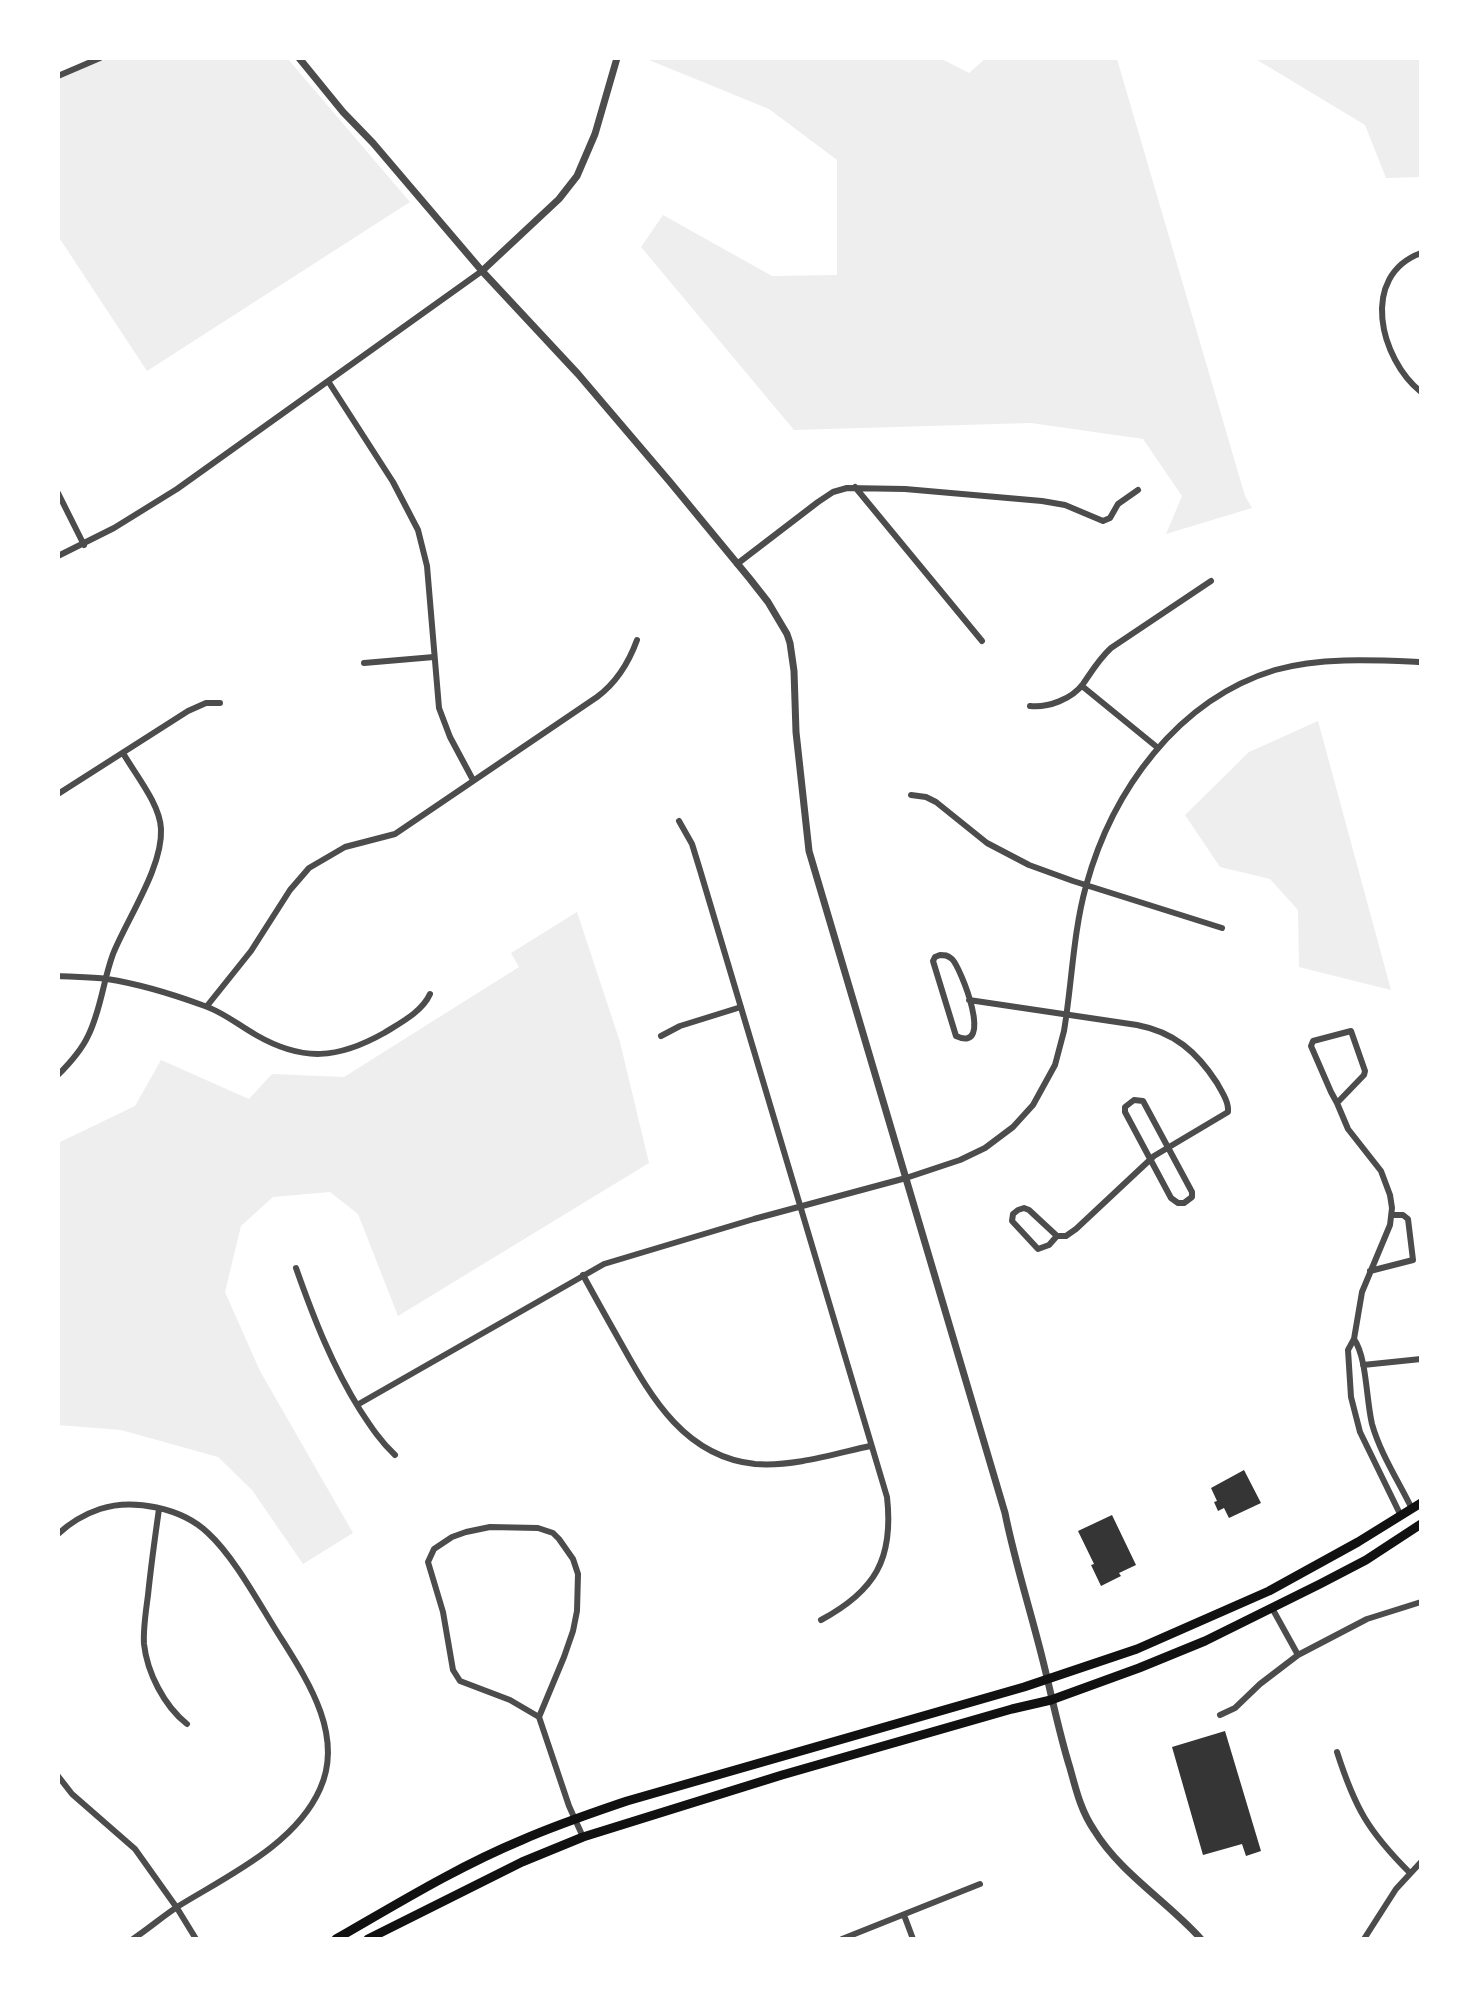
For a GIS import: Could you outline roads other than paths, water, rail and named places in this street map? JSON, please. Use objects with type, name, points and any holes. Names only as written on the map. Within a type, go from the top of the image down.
[{"type":"main road","points":[[336,1939],[451,1873],[575,1819],[627,1801],[1048,1680],[1137,1649],[1269,1591],[1417,1506]]},
{"type":"main road","points":[[368,1939],[522,1862],[583,1837],[782,1775],[1051,1700],[1139,1668],[1205,1641],[1366,1560],[1421,1524]]},
{"type":"street","points":[[58,76],[100,58]]},
{"type":"street","points":[[299,58],[482,271],[578,374],[781,621],[790,643],[794,671],[796,732],[809,851],[1005,1513],[1081,1809],[1096,1834],[1129,1873],[1201,1939]]},
{"type":"street","points":[[58,556],[84,545],[177,489],[482,271],[559,199],[577,176],[595,134],[617,58]]},
{"type":"street","points":[[1421,253],[1401,263],[1390,280],[1384,297],[1382,319],[1386,343],[1396,363],[1421,392]]},
{"type":"street","points":[[328,381],[393,482],[418,530],[427,566],[441,715],[473,780]]},
{"type":"street","points":[[855,487],[982,641]]},
{"type":"street","points":[[737,564],[827,496],[842,489],[905,489],[1042,501],[1065,505],[1103,521],[1110,518],[1118,504],[1138,490]]},
{"type":"street","points":[[58,493],[84,545]]},
{"type":"street","points":[[1030,706],[1052,704],[1082,686],[1098,660],[1111,648],[1211,581]]},
{"type":"street","points":[[207,1006],[251,951],[295,883],[309,868],[345,847],[395,834],[605,692],[622,670],[637,640]]},
{"type":"street","points":[[364,663],[434,657]]},
{"type":"street","points":[[357,1405],[614,1260],[906,1178],[985,1148],[1022,1119],[1050,1076],[1067,1014],[1086,885],[1120,802],[1158,748],[1208,702],[1235,686],[1276,670],[1334,661],[1421,662]]},
{"type":"street","points":[[1082,686],[1158,748]]},
{"type":"street","points":[[58,794],[195,707],[211,702],[220,703]]},
{"type":"street","points":[[58,1075],[87,1037],[114,953],[152,868],[161,834],[156,811],[123,753]]},
{"type":"street","points":[[911,795],[936,802],[987,843],[1042,871],[1222,928]]},
{"type":"street","points":[[679,821],[692,844],[887,1497],[889,1526],[884,1554],[871,1579],[855,1599],[821,1620]]},
{"type":"street","points":[[945,955],[954,962],[969,1000],[975,1027],[972,1035],[962,1039],[956,1036],[933,961],[935,957],[945,955]]},
{"type":"street","points":[[58,976],[107,979],[178,997],[207,1006],[267,1041],[297,1051],[329,1054],[352,1049],[388,1030],[420,1008],[430,994]]},
{"type":"street","points":[[969,1000],[1152,1028],[1174,1038],[1199,1058],[1229,1108],[1228,1112],[1150,1159],[1066,1236],[1057,1236],[1029,1210],[1024,1208],[1013,1214],[1012,1221],[1038,1249],[1049,1245],[1057,1236]]},
{"type":"street","points":[[661,1036],[680,1026],[741,1007]]},
{"type":"street","points":[[1337,1103],[1365,1071],[1351,1031],[1313,1041],[1311,1046],[1348,1129],[1374,1161],[1390,1195],[1390,1225],[1362,1292],[1354,1339],[1348,1350],[1354,1413],[1363,1441],[1401,1516]]},
{"type":"street","points":[[1134,1100],[1143,1101],[1192,1197],[1184,1203],[1171,1198],[1150,1159],[1125,1112],[1125,1107],[1134,1100]]},
{"type":"street","points":[[1370,1271],[1413,1260],[1408,1219],[1403,1215],[1392,1215]]},
{"type":"street","points":[[296,1268],[330,1358],[378,1437],[395,1455]]},
{"type":"street","points":[[583,1275],[656,1401],[677,1426],[703,1445],[732,1460],[758,1464],[801,1460],[870,1446]]},
{"type":"street","points":[[1354,1339],[1361,1351],[1373,1427],[1417,1506]]},
{"type":"street","points":[[1363,1365],[1421,1359]]},
{"type":"street","points":[[58,1534],[92,1512],[109,1506],[159,1509],[196,1523],[226,1553],[259,1603],[308,1683],[320,1708],[328,1738],[322,1787],[294,1828],[133,1939]]},
{"type":"street","points":[[159,1509],[144,1645],[164,1696],[187,1724]]},
{"type":"street","points":[[539,1717],[510,1700],[460,1681],[453,1670],[443,1612],[428,1562],[434,1549],[452,1537],[490,1527],[538,1528],[553,1533],[573,1559],[578,1574],[579,1596],[573,1631],[539,1717],[583,1837]]},
{"type":"street","points":[[1220,1715],[1235,1708],[1298,1655],[1367,1619],[1421,1602]]},
{"type":"street","points":[[1272,1608],[1298,1655]]},
{"type":"street","points":[[1337,1752],[1362,1816],[1382,1844],[1410,1873]]},
{"type":"street","points":[[58,1776],[72,1794],[135,1849],[196,1939]]},
{"type":"street","points":[[1364,1939],[1396,1889],[1421,1862]]},
{"type":"street","points":[[842,1939],[980,1884]]},
{"type":"street","points":[[904,1915],[913,1939]]}]
